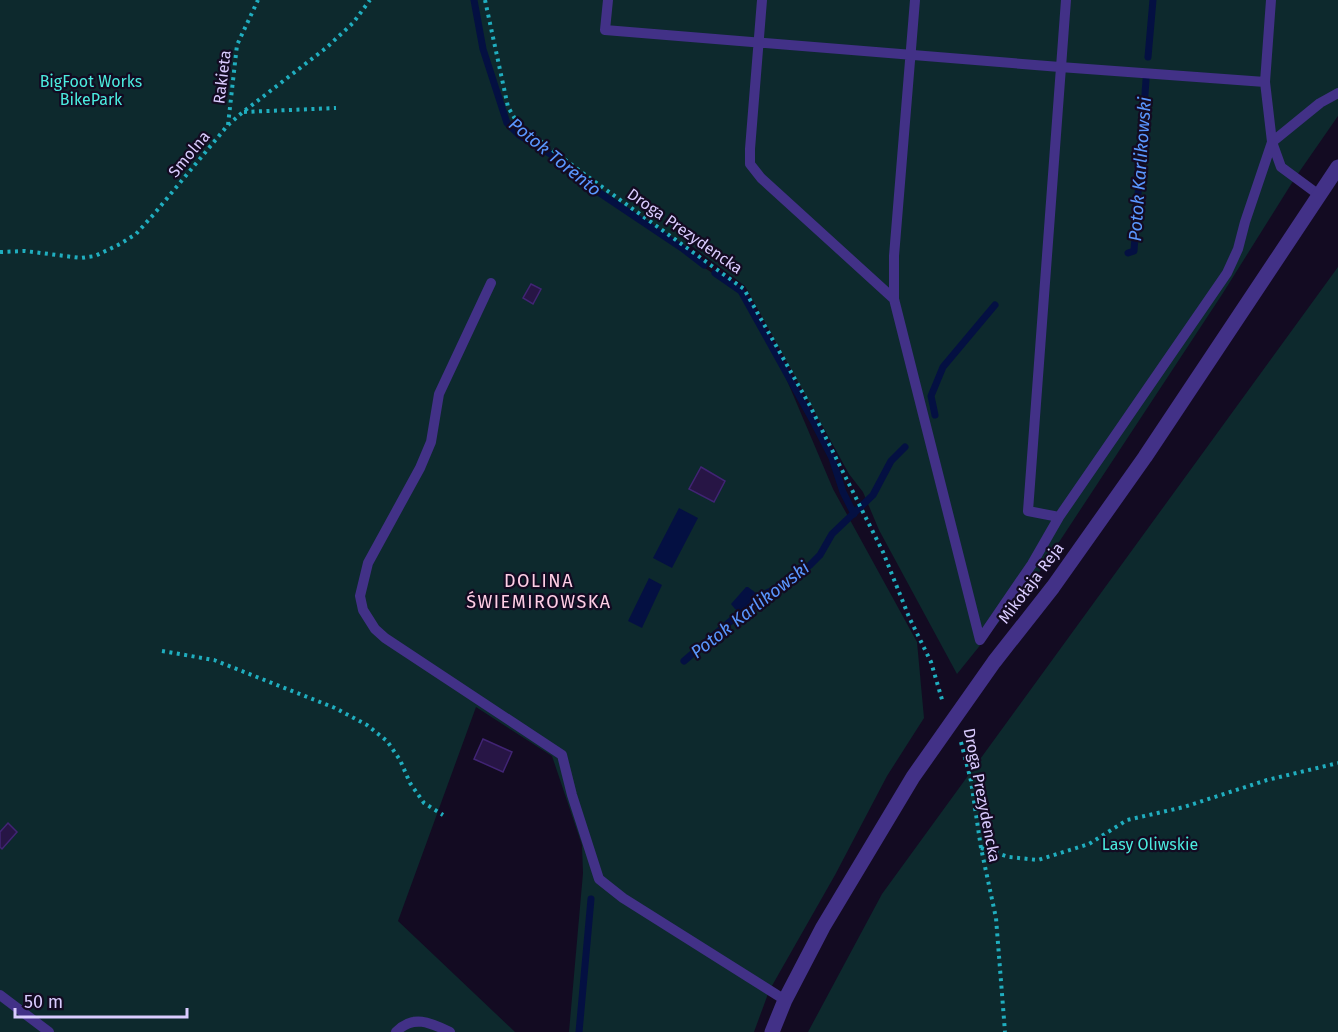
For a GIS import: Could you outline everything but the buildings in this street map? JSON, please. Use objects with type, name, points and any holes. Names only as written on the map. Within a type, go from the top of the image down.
[{"type":"street","name":"Mikołaja Reja","points":[[772,1032],[785,1000],[828,918],[913,777],[954,717],[1053,587],[1145,457],[1338,167]]},
{"type":"lane","points":[[608,0],[605,30],[1060,68],[1265,82]]},
{"type":"lane","points":[[762,0],[750,164],[761,178],[894,299]]},
{"type":"lane","points":[[915,0],[894,256],[894,299],[980,640],[1032,564],[1059,517],[1227,273],[1238,249],[1248,211],[1272,142],[1320,103],[1338,93]]},
{"type":"lane","points":[[1059,517],[1028,511],[1066,0]]},
{"type":"lane","points":[[1271,0],[1265,82],[1272,142],[1281,167],[1320,195]]},
{"type":"lane","points":[[491,283],[439,394],[431,442],[420,468],[368,563],[360,596],[363,610],[375,629],[385,638],[562,754],[572,795],[599,879],[623,898],[785,1000]]},
{"type":"lane","points":[[0,995],[50,1032]]},
{"type":"lane","points":[[396,1032],[402,1026],[420,1021],[429,1022],[450,1032]]},
{"type":"path","name":"Rakieta","points":[[228,126],[237,45],[258,0]]},
{"type":"path","name":"Smolna","points":[[0,252],[25,251],[81,258],[95,256],[136,234],[228,126],[326,48],[353,23],[370,0]]},
{"type":"path","name":"Droga Prezydencka","points":[[485,0],[508,106],[518,124],[744,289],[809,404],[883,552],[909,617],[931,662],[941,699],[954,717],[971,781],[981,848],[996,918],[1005,1032]]},
{"type":"path","points":[[243,112],[336,108]]},
{"type":"path","points":[[162,651],[214,660],[335,708],[367,725],[387,741],[424,803],[443,815]]},
{"type":"path","points":[[981,848],[1009,857],[1038,860],[1089,844],[1127,820],[1184,807],[1267,780],[1338,763]]},
{"type":"green space","name":"BigFoot Works BikePark","points":[[0,0],[1338,0],[1338,116],[1295,178],[1223,293],[1040,571],[957,674],[879,530],[863,492],[849,474],[745,286],[689,244],[683,250],[696,262],[739,291],[783,371],[833,489],[917,642],[924,718],[887,776],[835,875],[769,991],[754,1032],[569,1032],[583,873],[582,845],[552,756],[476,707],[398,921],[515,1032],[0,1032]]},
{"type":"green space","name":"Lasy Oliwskie","points":[[1338,267],[1338,1032],[808,1032],[882,894]]},
{"type":"water","points":[[679,508],[698,518],[672,568],[653,558]]},
{"type":"water","points":[[649,578],[662,585],[642,628],[628,621]]},
{"type":"water","points":[[746,587],[760,596],[761,601],[748,618],[731,604]]},
{"type":"waterway","name":"Potok Torento","points":[[474,0],[483,49],[507,123],[519,135],[552,155],[579,179],[704,265]]},
{"type":"waterway","name":"Potok Karlikowski","points":[[1148,57],[1153,0]]},
{"type":"waterway","name":"Potok Karlikowski","points":[[1128,253],[1134,251],[1146,80]]},
{"type":"waterway","name":"Potok Torento","points":[[715,273],[741,291],[832,458],[843,492],[854,514]]},
{"type":"waterway","name":"Potok Karlikowski","points":[[935,415],[931,396],[943,367],[995,305]]},
{"type":"waterway","name":"Potok Karlikowski","points":[[684,661],[760,596],[786,584],[810,565],[820,555],[832,534],[873,495],[891,461],[905,447]]},
{"type":"waterway","name":"Potok Karlikowski","points":[[579,1032],[591,899]]},
{"type":"district","name":"DOLINA ŚWIEMIROWSKA","points":[[539,591]]}]
